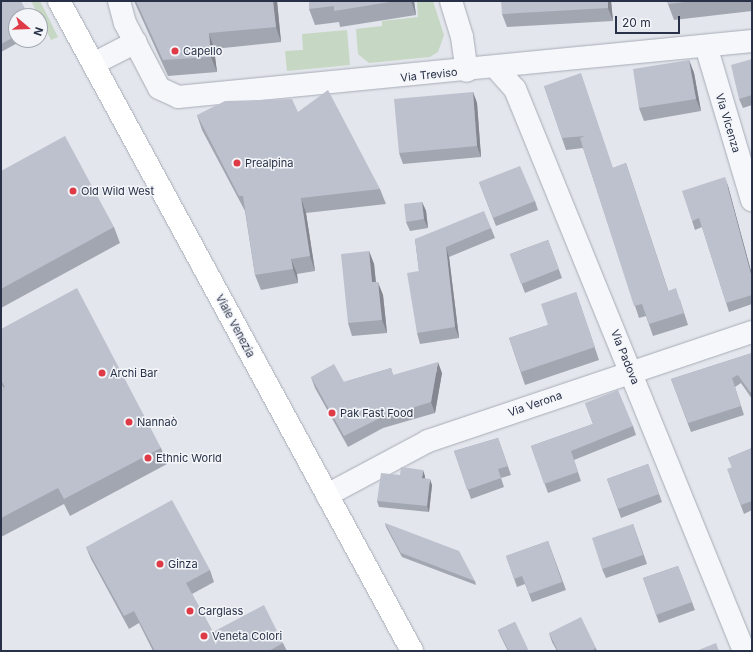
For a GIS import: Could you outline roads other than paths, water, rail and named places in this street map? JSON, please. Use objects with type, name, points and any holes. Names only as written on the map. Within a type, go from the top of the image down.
[{"type":"main road","name":"Viale Venezia","points":[[60,1],[326,495],[412,651]]},
{"type":"street","name":"Via Treviso","points":[[119,1],[136,42],[158,88],[178,97],[467,71],[752,41]]},
{"type":"street","points":[[451,1],[462,36],[467,71]]},
{"type":"street","points":[[94,64],[136,42]]},
{"type":"street","name":"Via Vicenza","points":[[706,46],[752,200]]},
{"type":"street","name":"Via Padova","points":[[496,68],[515,89],[744,651]]},
{"type":"street","name":"Via Verona","points":[[326,495],[428,441],[630,371],[752,332]]},
{"type":"place","name":"Capello","points":[[175,51]]},
{"type":"place","name":"Prealpina","points":[[237,163]]},
{"type":"place","name":"Old Wild West","points":[[73,191]]},
{"type":"place","name":"Archi Bar","points":[[102,373]]},
{"type":"place","name":"Pak Fast Food","points":[[332,413]]},
{"type":"place","name":"Nannaò","points":[[129,422]]},
{"type":"place","name":"Ethnic World","points":[[148,458]]},
{"type":"place","name":"Ginza","points":[[160,564]]},
{"type":"place","name":"Carglass","points":[[190,611]]},
{"type":"place","name":"Veneta Colori","points":[[204,636]]}]
